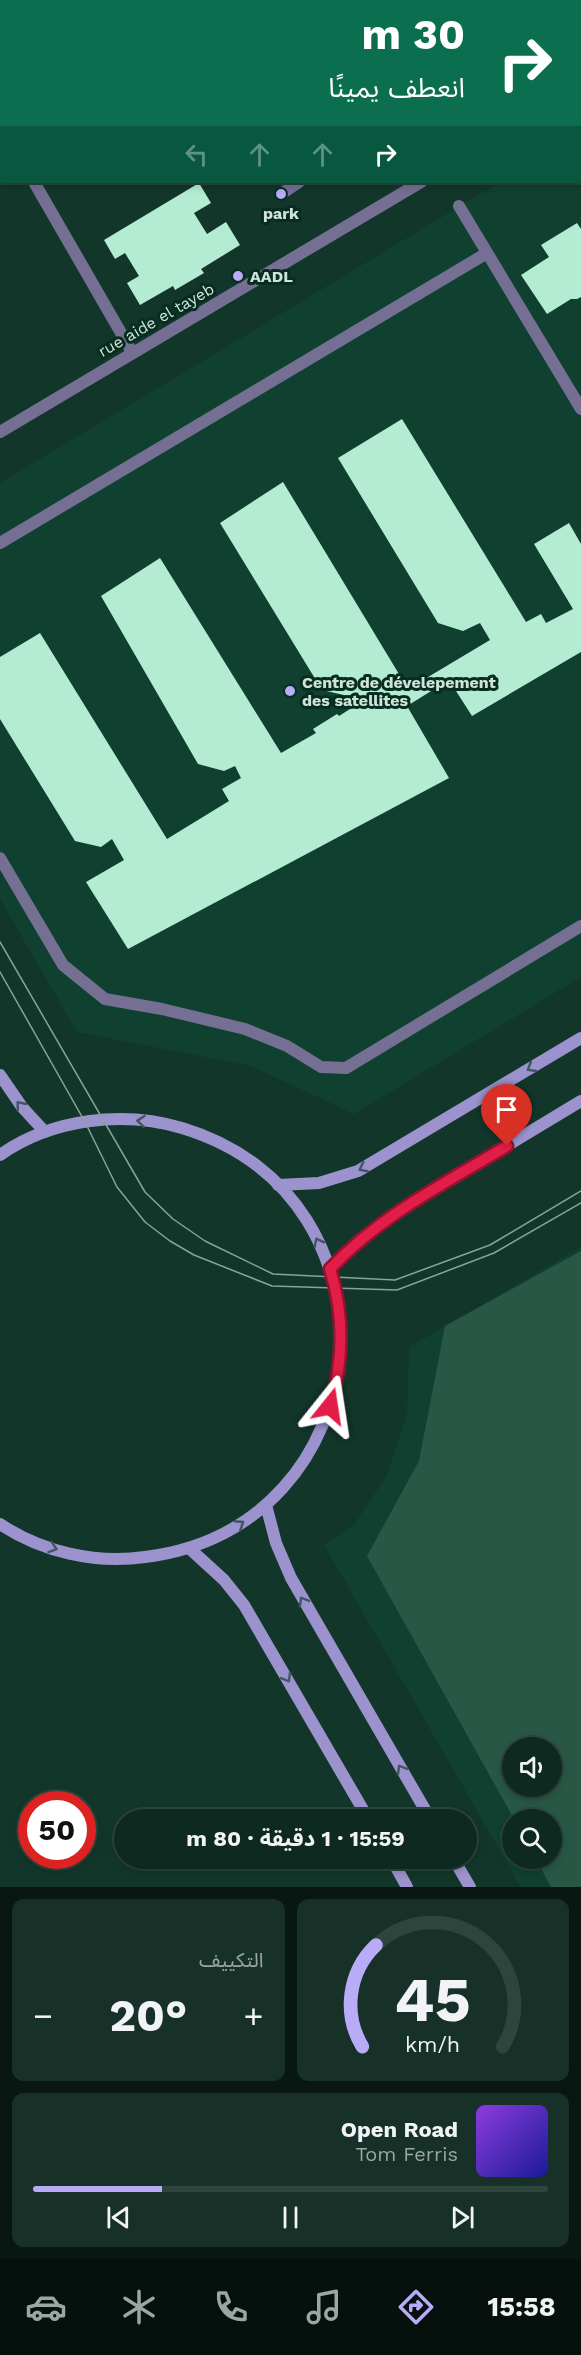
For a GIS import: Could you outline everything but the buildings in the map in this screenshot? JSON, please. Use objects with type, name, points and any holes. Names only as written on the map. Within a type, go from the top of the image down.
[{"type":"main road","points":[[278,1185],[319,1183],[358,1171],[581,1038]]},
{"type":"main road","points":[[0,1075],[22,1107],[45,1132]]},
{"type":"main road","points":[[330,1269],[359,1240],[392,1215],[581,1101]]},
{"type":"main road","points":[[0,1155],[45,1132],[68,1125],[101,1120],[135,1120],[167,1124],[198,1133],[227,1146],[254,1164],[278,1185],[309,1224],[330,1269],[336,1288],[341,1336],[337,1383],[322,1428],[298,1470],[266,1504],[243,1523],[217,1538],[160,1556],[129,1559],[99,1558],[68,1553],[39,1544],[0,1524]]},
{"type":"main road","points":[[266,1504],[276,1543],[295,1587],[424,1809]]},
{"type":"main road","points":[[189,1548],[224,1580],[244,1605],[363,1809]]},
{"type":"main road","points":[[397,1869],[407,1887]]},
{"type":"main road","points":[[459,1869],[470,1887]]},
{"type":"street","points":[[35,183],[132,352]]},
{"type":"street","points":[[281,194],[298,183]]},
{"type":"street","name":"rue aide el tayeb","points":[[0,432],[419,183]]},
{"type":"street","points":[[459,206],[581,409]]},
{"type":"street","points":[[0,543],[487,253]]},
{"type":"street","points":[[0,858],[63,965],[105,999],[162,1009],[245,1029],[287,1046],[321,1067],[346,1068],[581,926]]},
{"type":"shaded area","name":"Centre de dévelepement des satellites","points":[[498,183],[581,183],[581,977],[354,1114],[251,1066],[77,1032],[0,899],[0,483]]},
{"type":"shaded area","points":[[581,1247],[581,1887],[521,1887],[511,1869],[562,1869],[562,1809],[502,1809],[502,1854],[324,1545],[354,1525],[387,1475],[407,1413],[409,1347]]},
{"type":"shaded area","points":[[581,1251],[581,1887],[551,1887],[541,1869],[562,1869],[562,1809],[508,1809],[367,1556],[419,1461],[445,1326]]},
{"type":"tram line","points":[[0,942],[145,1192],[173,1219],[205,1241],[273,1274],[395,1280],[490,1245],[581,1191]]},
{"type":"tram line","points":[[0,972],[85,1122],[117,1187],[145,1222],[194,1255],[272,1286],[397,1290],[494,1253],[581,1203]]},
{"type":"place","name":"park","points":[[281,194]]},
{"type":"place","name":"AADL","points":[[238,276]]},
{"type":"place","name":"Centre de dévelepement des satellites","points":[[290,691]]},
{"type":"route","points":[[330,1406],[337,1383],[341,1336],[336,1288],[330,1269],[359,1240],[392,1215],[507,1146]]}]
